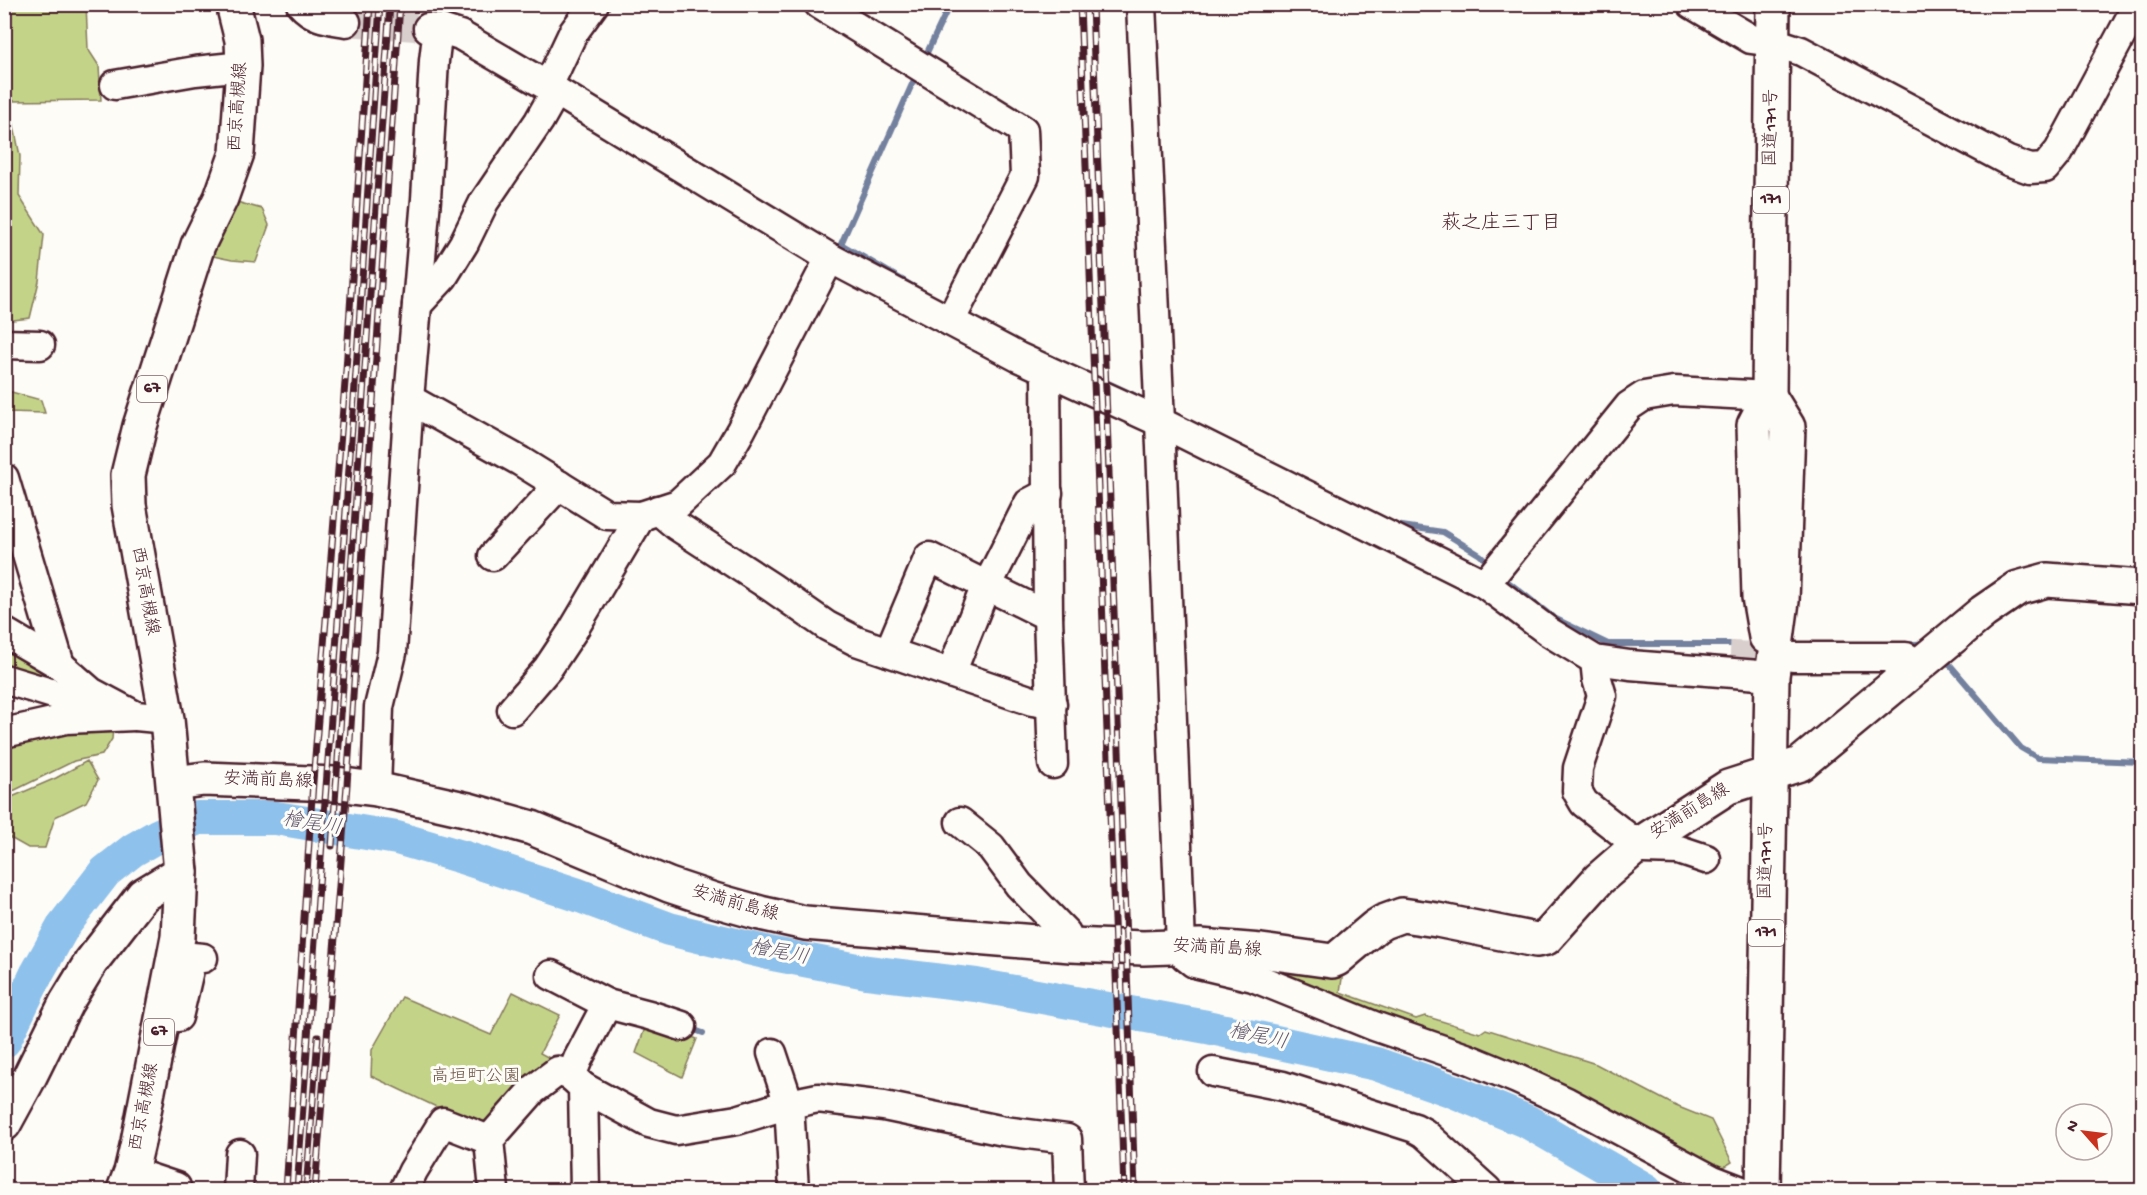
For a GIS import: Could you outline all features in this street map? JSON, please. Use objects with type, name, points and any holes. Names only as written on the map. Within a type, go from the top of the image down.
[{"type":"main road","name":"西京高槻線","points":[[128,1181],[178,937],[180,864],[174,790],[151,717],[129,505],[129,475],[140,426],[198,245],[230,177],[237,153],[243,66],[242,40],[232,4]]},
{"type":"main road","name":"国道171号","points":[[1763,1191],[1769,774],[1783,667],[1759,597],[1754,425],[1769,396],[1773,4]]},
{"type":"main road","name":"安満前島線","points":[[174,790],[204,779],[313,782],[376,789],[470,810],[532,828],[669,885],[760,914],[805,923],[1071,945],[1143,948],[1181,945],[1262,951],[1332,960],[1337,959],[1383,922],[1402,915],[1540,939],[1552,933],[1599,879],[1638,845],[1728,787],[1800,764],[1983,612],[2018,588],[2047,580],[2142,587]]},
{"type":"main road","points":[[4,1124],[66,1003],[91,962],[143,895],[180,864]]},
{"type":"street","points":[[301,4],[310,14],[346,22]]},
{"type":"street","points":[[417,305],[443,277],[464,243],[484,202],[539,122],[573,33],[594,4]]},
{"type":"street","points":[[819,4],[1023,130],[1025,176],[950,321]]},
{"type":"street","points":[[1141,4],[1181,945],[1185,956],[1194,963],[1253,977],[1374,1026],[1466,1058],[1517,1079],[1567,1102],[1713,1180],[1739,1191]]},
{"type":"street","points":[[1692,4],[1751,39],[1773,42],[1801,51],[2007,161],[2030,169],[2045,168],[2059,151],[2138,4]]},
{"type":"street","points":[[376,789],[379,707],[392,653],[409,399],[428,175],[436,44],[434,29],[460,35],[552,88],[831,258],[950,321],[1046,370],[1492,575],[1549,632],[1595,660],[1630,665],[1783,667],[1906,657],[1920,666]]},
{"type":"street","points":[[116,85],[195,71],[243,66]]},
{"type":"street","points":[[409,399],[607,514],[650,513],[678,504],[722,463],[831,258]]},
{"type":"street","points":[[4,344],[40,345]]},
{"type":"street","points":[[1046,370],[1048,616],[1053,764]]},
{"type":"street","points":[[1492,575],[1629,406],[1644,396],[1674,391],[1769,396]]},
{"type":"street","points":[[4,478],[60,666]]},
{"type":"street","points":[[493,556],[559,485]]},
{"type":"street","points":[[951,673],[987,585],[1029,503],[1048,493]]},
{"type":"street","points":[[650,513],[677,526],[826,626],[889,652],[1032,701],[1052,705]]},
{"type":"street","points":[[512,710],[548,668],[650,513]]},
{"type":"street","points":[[889,652],[929,556],[1048,616]]},
{"type":"street","points":[[4,632],[60,666],[91,692],[151,717]]},
{"type":"street","points":[[1630,665],[1665,654],[1730,655]]},
{"type":"street","points":[[1595,660],[1602,696],[1578,768],[1577,791],[1584,803],[1643,849],[1679,850],[1706,859]]},
{"type":"street","points":[[4,679],[70,699],[103,716]]},
{"type":"street","points":[[4,733],[66,719],[103,716],[151,717]]},
{"type":"street","points":[[960,822],[991,847],[1019,885],[1066,933],[1071,945]]},
{"type":"street","points":[[161,1022],[176,1025],[192,957],[203,958]]},
{"type":"street","points":[[551,975],[607,1004],[682,1026]]},
{"type":"street","points":[[585,1191],[577,1082],[578,1059],[607,1004]]},
{"type":"street","points":[[772,1053],[789,1104],[794,1191]]},
{"type":"street","points":[[494,1191],[489,1140],[533,1090],[558,1071],[649,1123],[676,1130],[737,1120],[789,1104],[818,1098],[884,1106],[1004,1131],[1067,1139],[1070,1191]]},
{"type":"street","points":[[1213,1072],[1283,1086],[1415,1128],[1424,1133],[1487,1191]]},
{"type":"street","points":[[404,1191],[427,1166],[443,1122],[489,1140]]},
{"type":"street","points":[[238,1191],[240,1154]]},
{"type":"street","points":[[128,1181],[176,1187]]},
{"type":"green space","points":[[4,5],[86,5],[88,49],[99,66],[101,100],[9,101],[20,156],[19,196],[44,235],[39,281],[30,318],[5,321]]},
{"type":"green space","points":[[233,201],[262,209],[269,225],[256,262],[208,255]]},
{"type":"green space","points":[[4,390],[41,400],[45,413],[5,412]]},
{"type":"green space","points":[[5,640],[44,664],[113,727],[112,739],[102,755],[74,761],[5,795],[5,738],[66,708],[5,675]]},
{"type":"green space","points":[[87,761],[98,780],[86,802],[55,817],[45,848],[28,848],[5,835],[5,800],[56,778]]},
{"type":"green space","points":[[1205,952],[1343,972],[1340,992],[1416,1019],[1425,1016],[1480,1033],[1486,1029],[1596,1064],[1676,1106],[1711,1120],[1732,1162],[1713,1174]]},
{"type":"green space","name":"高垣町公園","points":[[513,992],[560,1015],[540,1053],[553,1060],[483,1129],[371,1076],[372,1050],[402,997],[491,1035]]},
{"type":"green space","points":[[648,1020],[697,1039],[682,1077],[636,1053]]},
{"type":"waterway","points":[[923,61],[950,4]]},
{"type":"waterway","points":[[916,288],[841,244],[917,73]]},
{"type":"waterway","points":[[1108,383],[1134,395]]},
{"type":"waterway","points":[[1395,525],[1443,532],[1480,555],[1491,565]]},
{"type":"waterway","points":[[1502,577],[1554,618],[1608,644],[1732,644]]},
{"type":"waterway","points":[[1904,645],[1927,643]]},
{"type":"waterway","points":[[1945,659],[2021,748],[2038,758],[2142,762]]},
{"type":"waterway","name":"檜尾川","points":[[4,1041],[37,973],[64,925],[105,872],[133,850],[159,835],[198,818],[276,818],[397,838],[575,894],[669,929],[773,954],[867,972],[976,985],[1207,1027],[1376,1064],[1453,1091],[1528,1122],[1646,1190]]},
{"type":"waterway","points":[[689,1028],[703,1033]]},
{"type":"tunnel","points":[[346,22],[428,28]]},
{"type":"tunnel","points":[[1730,655],[1793,657]]},
{"type":"railway","points":[[286,1190],[313,782],[346,370],[370,4]]},
{"type":"railway","points":[[297,1190],[380,4]]},
{"type":"railway","points":[[332,846],[390,4]]},
{"type":"railway","points":[[315,1190],[347,785],[400,4]]},
{"type":"railway","points":[[1080,4],[1124,1190]]},
{"type":"railway","points":[[1092,4],[1135,1190]]},
{"type":"railway","points":[[306,1190],[318,1037]]},
{"type":"district","name":"萩之庄三丁目","points":[[1501,224]]}]
